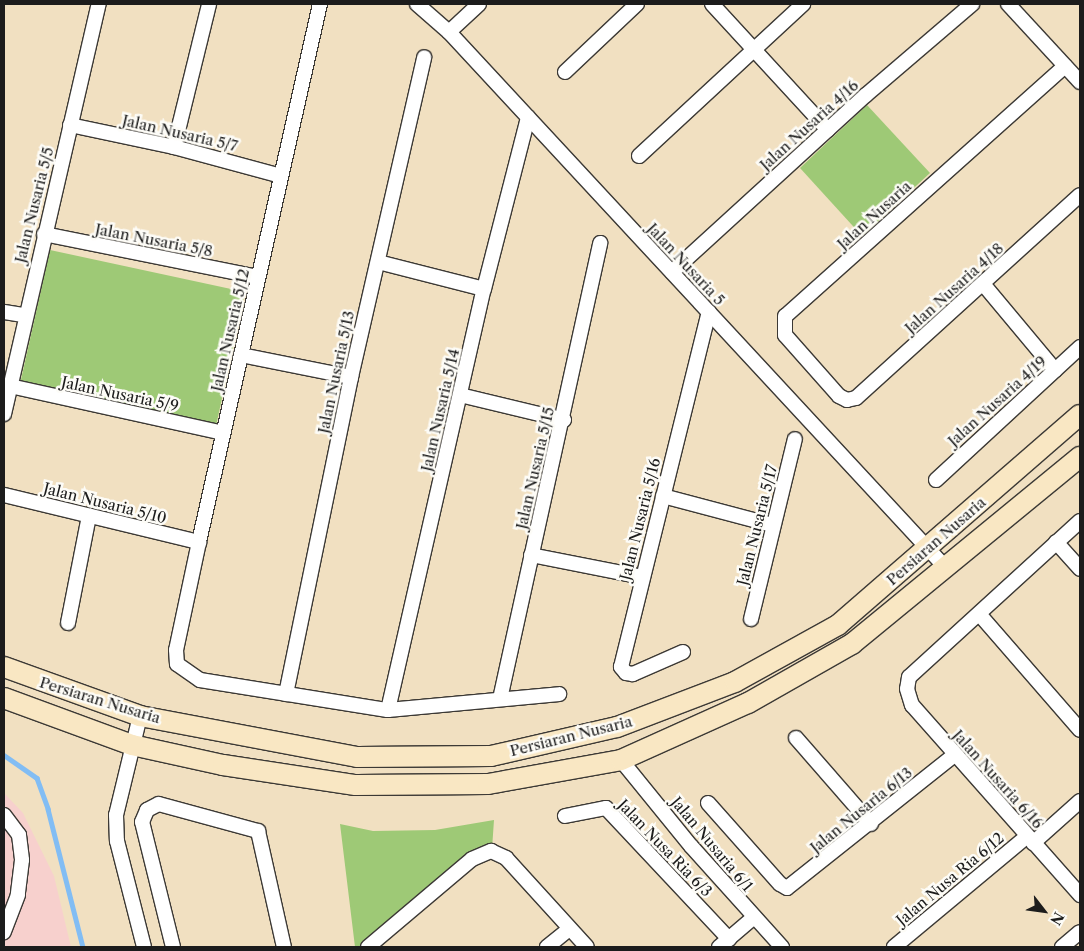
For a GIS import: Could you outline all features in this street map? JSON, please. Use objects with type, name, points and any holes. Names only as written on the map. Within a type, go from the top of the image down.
[{"type":"street","name":"Jalan Nusaria 5/5","points":[[4,414],[24,315],[98,4]]},
{"type":"street","points":[[174,147],[209,4]]},
{"type":"street","name":"Jalan Nusaria 5/12","points":[[286,694],[200,680],[177,664],[176,650],[320,4]]},
{"type":"street","name":"Jalan Nusaria 5","points":[[417,4],[449,32],[928,549]]},
{"type":"street","points":[[449,32],[479,4]]},
{"type":"street","points":[[565,72],[637,4]]},
{"type":"street","points":[[712,4],[756,48],[828,130]]},
{"type":"street","points":[[639,156],[803,4]]},
{"type":"street","name":"Jalan Nusaria 4/16","points":[[672,272],[828,130],[972,4]]},
{"type":"street","points":[[1008,4],[1080,82]]},
{"type":"street","name":"Jalan Nusaria 5/13","points":[[286,694],[351,377],[424,58]]},
{"type":"street","name":"Jalan Nusaria","points":[[846,400],[785,335],[786,316],[1065,66]]},
{"type":"street","name":"Jalan Nusaria 5/14","points":[[388,710],[484,289],[528,118]]},
{"type":"street","name":"Jalan Nusaria 5/7","points":[[70,125],[174,147],[281,176]]},
{"type":"street","name":"Jalan Nusaria 4/18","points":[[846,400],[856,398],[984,285],[1080,195]]},
{"type":"street","name":"Jalan Nusaria 5/8","points":[[44,234],[258,278]]},
{"type":"street","name":"Jalan Nusaria 5/15","points":[[500,699],[531,555],[564,420],[600,243]]},
{"type":"street","points":[[378,262],[484,289]]},
{"type":"street","points":[[984,285],[1055,370]]},
{"type":"street","points":[[4,312],[24,315]]},
{"type":"street","name":"Jalan Nusaria 5/16","points":[[682,652],[633,674],[626,673],[621,667],[708,312]]},
{"type":"street","name":"Jalan Nusaria 4/19","points":[[936,480],[1080,347]]},
{"type":"street","points":[[241,355],[351,377]]},
{"type":"street","name":"Jalan Nusaria 5/9","points":[[10,386],[223,434]]},
{"type":"street","points":[[460,394],[564,420]]},
{"type":"street","name":"Persiaran Nusaria","points":[[4,667],[140,716],[357,757],[491,756],[618,727],[735,682],[838,624],[928,549],[1080,415]]},
{"type":"street","name":"Jalan Nusaria 5/17","points":[[751,619],[772,525],[795,440]]},
{"type":"street","name":"Persiaran Nusaria","points":[[4,698],[132,746],[222,765],[356,785],[488,784],[621,760],[748,703],[852,644],[947,569],[1080,457]]},
{"type":"street","name":"Jalan Nusaria 5/10","points":[[4,495],[199,542]]},
{"type":"street","points":[[663,496],[772,525]]},
{"type":"street","points":[[68,623],[89,516]]},
{"type":"street","points":[[1080,521],[980,615],[1080,730]]},
{"type":"street","points":[[1056,542],[1080,569]]},
{"type":"street","points":[[928,549],[947,569]]},
{"type":"street","points":[[531,555],[642,577]]},
{"type":"street","name":"Jalan Nusaria 6/16","points":[[980,615],[908,677],[907,690],[912,705],[954,755],[1080,895]]},
{"type":"street","points":[[286,694],[388,710],[559,694]]},
{"type":"street","points":[[140,716],[116,815],[117,841],[144,947]]},
{"type":"street","points":[[796,738],[871,824]]},
{"type":"street","name":"Jalan Nusaria 6/13","points":[[708,803],[787,888],[871,824],[954,755]]},
{"type":"street","name":"Jalan Nusaria 6/1","points":[[621,760],[753,918],[782,947]]},
{"type":"street","name":"Jalan Nusa Ria 6/12","points":[[894,947],[1080,801]]},
{"type":"street","points":[[173,947],[142,822],[147,810],[159,804],[258,831],[284,947]]},
{"type":"street","name":"Jalan Nusa Ria 6/3","points":[[565,816],[606,808],[724,943]]},
{"type":"street","points":[[4,815],[19,835],[22,860],[18,895],[4,932]]},
{"type":"street","points":[[368,947],[472,859],[491,851],[506,858],[587,947]]},
{"type":"street","points":[[724,943],[753,918]]},
{"type":"street","points":[[547,947],[569,929]]},
{"type":"street","points":[[1062,947],[1080,932]]},
{"type":"shaded area","points":[[4,793],[23,813],[54,876],[71,947],[4,947]]},
{"type":"green space","points":[[867,105],[930,173],[862,236],[800,168]]},
{"type":"green space","points":[[50,250],[245,292],[216,426],[20,384]]},
{"type":"green space","points":[[494,820],[492,849],[362,947],[355,947],[340,824],[373,831],[435,830]]},
{"type":"waterway","points":[[4,755],[37,778],[48,809],[83,947]]}]
